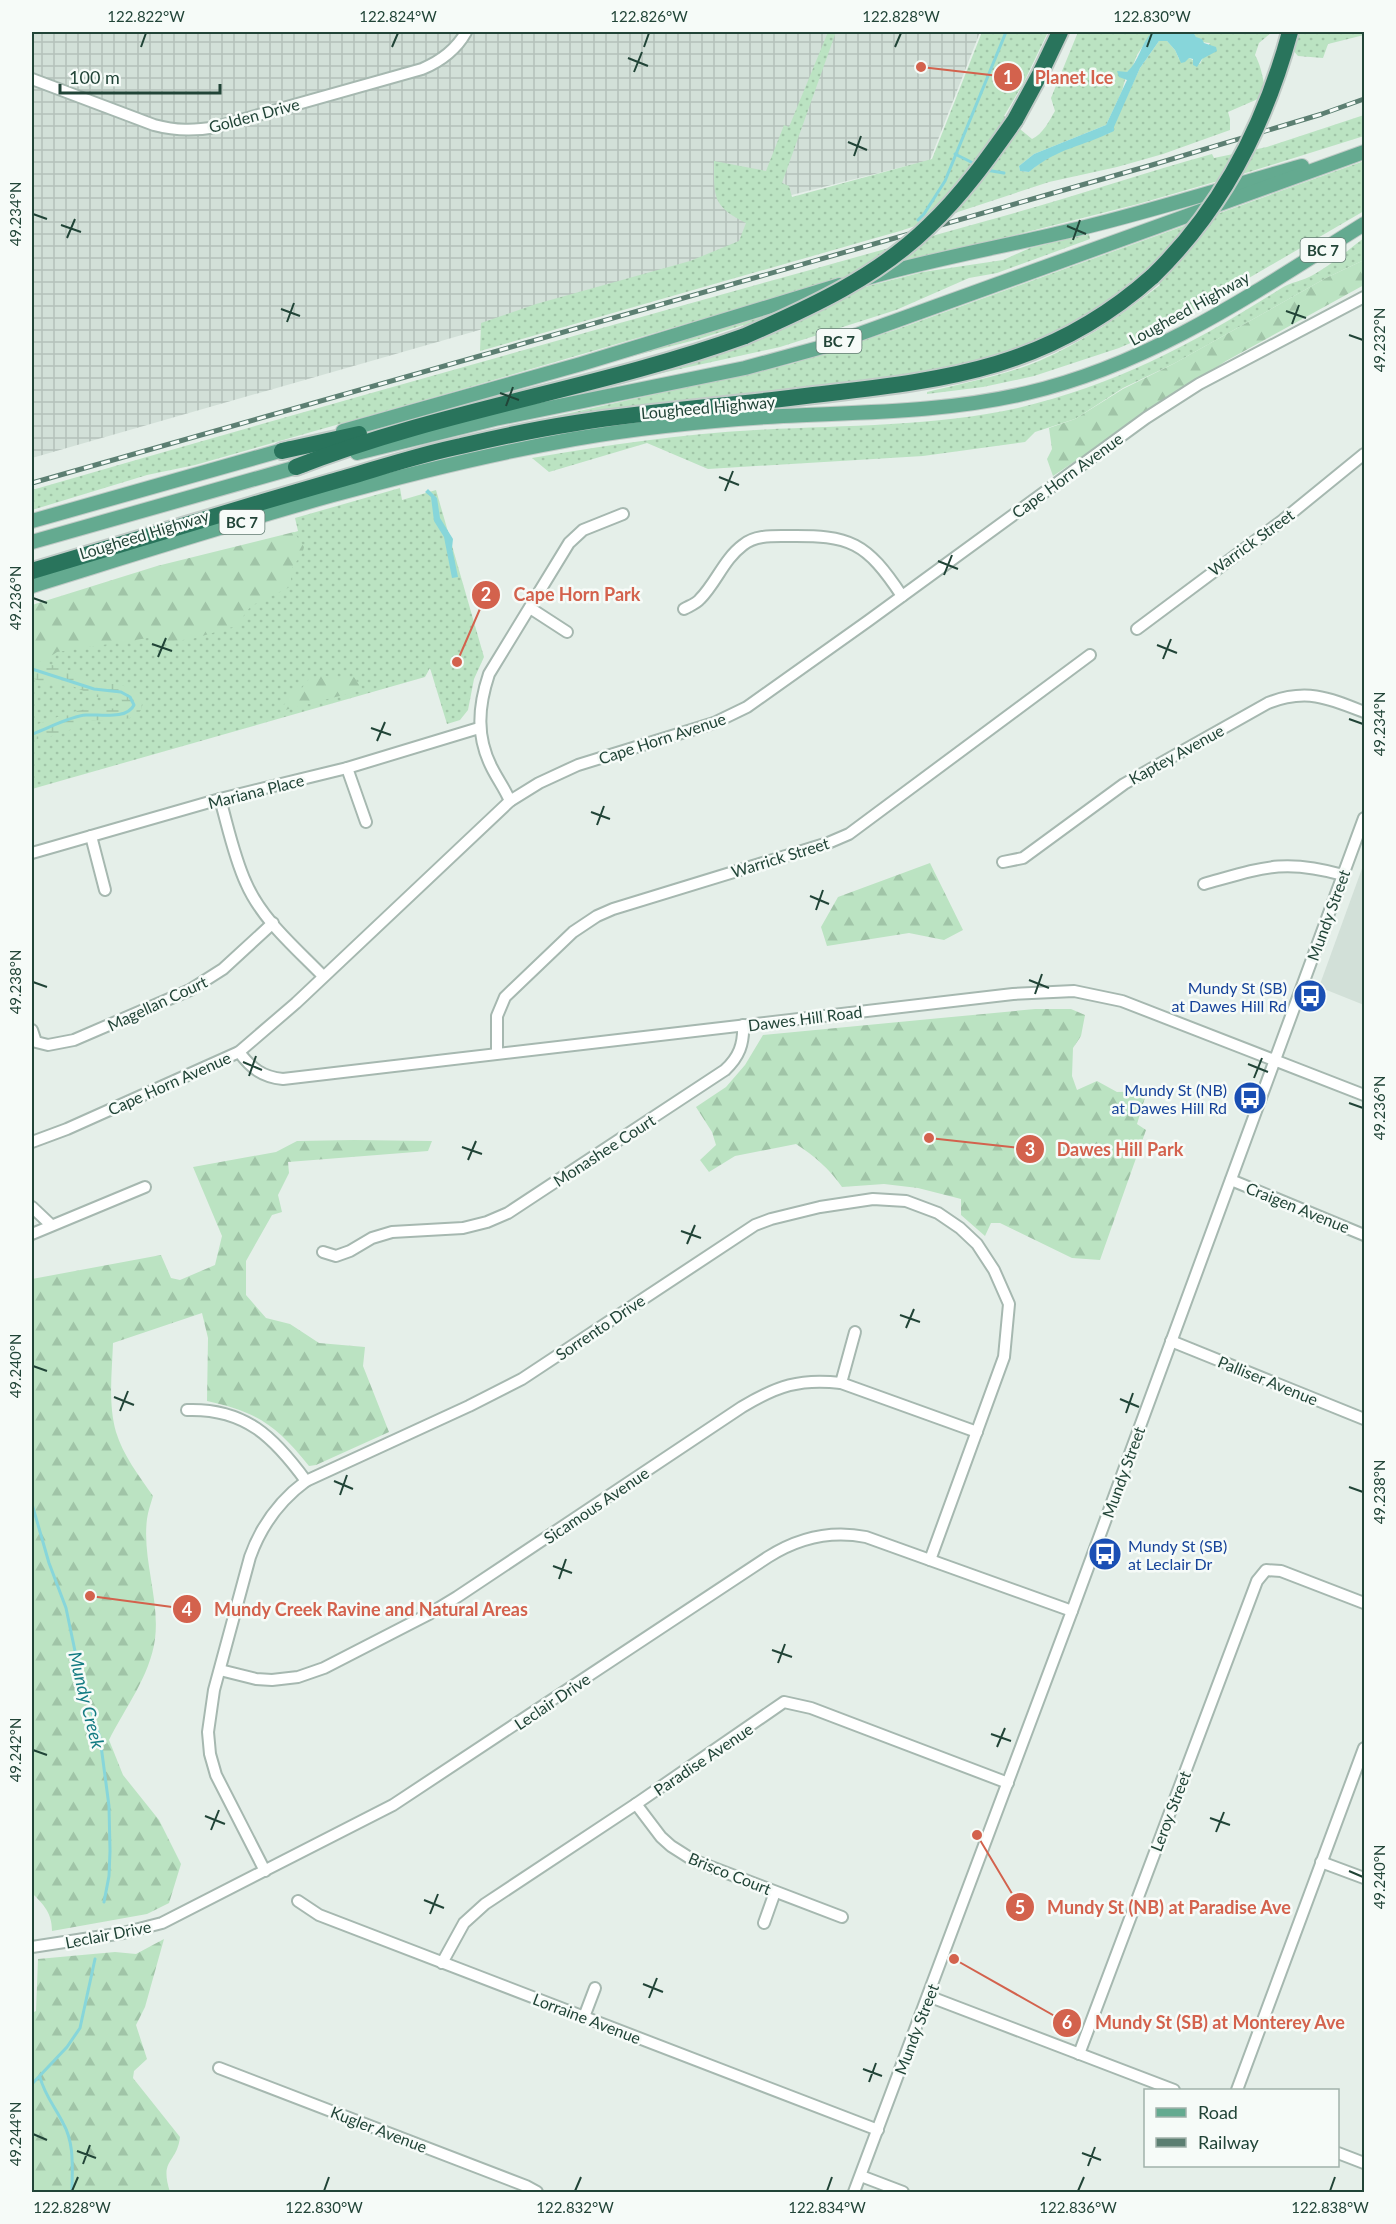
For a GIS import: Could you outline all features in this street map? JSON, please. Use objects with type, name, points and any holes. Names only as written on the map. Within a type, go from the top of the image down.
[{"type":"highway","points":[[296,467],[372,441],[656,365],[740,337],[839,292],[908,244],[929,226],[958,195],[1015,120],[1060,32]]},
{"type":"highway","points":[[32,571],[196,521],[458,446],[576,423],[885,386],[987,368],[1027,355],[1074,333],[1109,312],[1153,276],[1204,220],[1234,171],[1270,93],[1290,32]]},
{"type":"highway","points":[[282,451],[342,438],[740,337]]},
{"type":"main road","points":[[32,521],[581,364],[893,270],[1087,226],[1365,151]]},
{"type":"main road","name":"Lougheed Highway","points":[[32,542],[296,467],[495,419],[734,370],[795,355],[885,326],[1365,151]]},
{"type":"main road","name":"Lougheed Highway","points":[[32,585],[343,493],[525,448],[669,426],[764,417],[930,409],[1031,393],[1091,374],[1167,342],[1223,311],[1365,224]]},
{"type":"street","name":"Golden Drive","points":[[32,80],[154,125],[174,130],[200,130],[422,69],[442,59],[466,32]]},
{"type":"street","name":"Cape Horn Avenue","points":[[32,1142],[85,1121],[239,1052],[296,1003],[510,801],[539,783],[578,765],[726,718],[762,697],[1146,418],[1199,384],[1365,297]]},
{"type":"street","name":"Warrick Street","points":[[1137,629],[1283,520],[1365,454]]},
{"type":"street","points":[[510,801],[491,767],[479,728],[482,697],[489,674],[569,543],[583,530],[623,514]]},
{"type":"street","points":[[684,609],[699,600],[740,546],[756,538],[773,536],[825,536],[848,541],[872,557],[902,596]]},
{"type":"street","points":[[530,608],[567,632]]},
{"type":"street","name":"Warrick Street","points":[[497,1053],[498,1016],[505,997],[585,923],[613,909],[828,843],[849,834],[1090,655]]},
{"type":"street","name":"Kaptey Avenue","points":[[1004,862],[1023,858],[1124,784],[1175,753],[1268,703],[1290,696],[1309,694],[1365,712]]},
{"type":"street","name":"Mariana Place","points":[[32,852],[220,799],[347,768],[479,728]]},
{"type":"street","points":[[347,768],[366,822]]},
{"type":"street","points":[[220,799],[246,884],[273,923],[323,976]]},
{"type":"street","name":"Mundy Street","points":[[854,2193],[1365,818]]},
{"type":"street","points":[[91,836],[105,890]]},
{"type":"street","points":[[1204,884],[1254,870],[1288,865],[1342,875]]},
{"type":"street","name":"Magellan Court","points":[[32,1030],[36,1042],[48,1045],[60,1044],[88,1035],[175,998],[218,973],[273,923]]},
{"type":"street","name":"Dawes Hill Road","points":[[239,1052],[261,1074],[283,1079],[1013,994],[1074,991],[1122,1001],[1365,1095]]},
{"type":"street","name":"Monashee Court","points":[[323,1252],[336,1256],[372,1238],[392,1232],[429,1231],[476,1225],[508,1213],[682,1100],[731,1065],[744,1040],[743,1025]]},
{"type":"street","name":"Craigen Avenue","points":[[1231,1180],[1365,1235]]},
{"type":"street","points":[[32,1234],[145,1187]]},
{"type":"street","name":"Sorrento Drive","points":[[265,1871],[216,1775],[210,1754],[208,1720],[248,1564],[258,1537],[278,1507],[306,1481],[522,1379],[755,1225],[793,1213],[873,1199],[895,1200],[915,1204],[938,1213],[970,1236],[986,1257],[1009,1304],[1004,1357],[930,1560]]},
{"type":"street","points":[[32,1207],[51,1225]]},
{"type":"street","points":[[841,1383],[855,1332]]},
{"type":"street","name":"Palliser Avenue","points":[[1171,1341],[1365,1419]]},
{"type":"street","name":"Sicamous Avenue","points":[[220,1670],[256,1679],[272,1680],[298,1677],[324,1668],[429,1614],[457,1597],[758,1397],[786,1385],[821,1380],[841,1383],[977,1432]]},
{"type":"street","points":[[187,1410],[207,1409],[226,1413],[261,1430],[273,1439],[306,1481]]},
{"type":"street","name":"Leclair Drive","points":[[32,1947],[123,1933],[162,1923],[393,1806],[788,1545],[824,1535],[853,1534],[1072,1611]]},
{"type":"street","name":"Leroy Street","points":[[1079,2054],[1254,1586],[1266,1570],[1287,1573],[1365,1603]]},
{"type":"street","name":"Paradise Avenue","points":[[442,1962],[464,1923],[484,1904],[636,1804],[784,1702],[811,1708],[1008,1783]]},
{"type":"street","points":[[1239,2089],[1365,1748]]},
{"type":"street","name":"Brisco Court","points":[[636,1804],[661,1837],[683,1854],[703,1864],[842,1917]]},
{"type":"street","points":[[1321,1862],[1365,1878]]},
{"type":"street","points":[[764,1923],[775,1892]]},
{"type":"street","name":"Lorraine Avenue","points":[[298,1901],[319,1915],[878,2130]]},
{"type":"street","points":[[584,2017],[595,1988]]},
{"type":"street","points":[[928,1996],[1169,2089]]},
{"type":"street","name":"Kugler Avenue","points":[[219,2068],[504,2178],[537,2193]]},
{"type":"street","points":[[1339,2153],[1364,2160]]},
{"type":"street","points":[[861,2176],[903,2193]]},
{"type":"shaded area","points":[[32,32],[980,32],[930,160],[764,202],[741,255],[32,458]]},
{"type":"shaded area","points":[[1364,863],[1364,1005],[1319,987]]},
{"type":"green space","points":[[828,32],[836,32],[782,183],[789,186],[792,197],[932,159],[982,32],[1048,32],[1023,84],[1004,116],[1032,139],[1043,131],[1055,111],[1051,98],[1078,32],[1152,32],[1137,55],[1132,68],[1127,72],[1122,91],[1106,125],[1034,154],[1019,166],[1020,171],[1029,172],[1057,153],[1110,133],[1140,68],[1159,41],[1167,41],[1179,59],[1189,58],[1200,64],[1210,43],[1199,40],[1193,32],[1272,32],[1259,43],[1255,55],[1267,95],[1228,112],[1230,130],[1163,154],[1049,182],[900,231],[480,351],[481,323],[536,304],[690,261],[739,241],[746,223],[727,211],[717,199],[714,161],[766,171],[784,125],[789,127]]},
{"type":"green space","points":[[1296,32],[1364,32],[1364,35],[1328,44],[1323,58],[1298,56],[1292,49]]},
{"type":"green space","points":[[1364,115],[1364,136],[1249,172],[1138,204],[836,280],[449,393],[195,465],[147,475],[32,510],[32,490],[1011,214],[1212,154],[1214,158],[1267,147]]},
{"type":"green space","points":[[1364,161],[1364,211],[1158,331],[1119,348],[1034,376],[983,387],[927,394],[927,392],[1012,371],[1055,354],[1102,327],[1160,285],[1146,269],[1099,306],[1062,329],[1016,349],[967,363],[894,376],[534,421],[791,364],[895,330]]},
{"type":"green space","points":[[1089,234],[1090,239],[997,273],[969,278],[896,310],[780,347],[589,389],[750,342],[743,325],[699,339],[568,373],[872,285],[923,272],[1003,260],[1030,248]]},
{"type":"green space","points":[[1364,238],[1364,260],[1326,278],[1175,363],[1123,388],[1075,419],[1035,432],[1025,442],[923,456],[708,469],[647,443],[549,472],[532,458],[616,444],[700,434],[921,422],[1018,408],[1088,387],[1154,360],[1217,327],[1284,287],[1313,275]]},
{"type":"green space","points":[[1364,260],[1364,285],[1226,361],[1053,476],[1047,459],[1052,449],[1049,428],[1075,419],[1123,389],[1175,363],[1326,278]]},
{"type":"green space","points":[[400,488],[402,500],[436,490],[484,657],[474,679],[468,710],[460,720],[447,724],[430,668],[425,677],[32,789],[32,615],[298,531],[295,518]]},
{"type":"green space","points":[[294,532],[304,547],[291,572],[292,586],[251,606],[236,626],[192,639],[164,642],[148,638],[57,652],[42,662],[32,661],[32,605],[157,566]]},
{"type":"green space","points":[[32,661],[72,671],[90,682],[105,682],[129,687],[139,693],[142,705],[140,712],[124,719],[84,722],[63,733],[32,740],[32,726],[76,711],[120,707],[122,701],[120,698],[97,697],[70,685],[45,683],[32,678]]},
{"type":"green space","points":[[321,675],[338,679],[354,677],[363,690],[281,711],[279,707],[285,704],[292,691],[301,689],[309,679]]},
{"type":"green space","points":[[930,863],[963,930],[944,940],[909,933],[827,946],[821,927],[838,897]]},
{"type":"green space","points":[[1035,1009],[1071,1009],[1085,1015],[1081,1036],[1073,1048],[1072,1076],[1077,1090],[1097,1081],[1117,1092],[1147,1091],[1137,1124],[1146,1130],[1100,1260],[1072,1258],[1000,1223],[991,1223],[985,1236],[961,1215],[961,1199],[918,1188],[884,1184],[842,1187],[821,1163],[796,1144],[735,1156],[709,1172],[700,1160],[716,1145],[712,1132],[696,1107],[726,1087],[745,1065],[763,1035]]},
{"type":"green space","points":[[297,1141],[432,1141],[428,1151],[288,1162],[289,1173],[278,1195],[282,1212],[272,1215],[246,1261],[246,1295],[266,1318],[290,1324],[319,1343],[365,1347],[363,1366],[389,1432],[316,1465],[309,1466],[287,1441],[265,1423],[240,1410],[207,1401],[208,1338],[202,1313],[113,1343],[111,1399],[116,1432],[127,1457],[153,1496],[147,1516],[146,1534],[156,1624],[155,1639],[148,1666],[109,1740],[123,1775],[159,1820],[181,1864],[169,1903],[147,1914],[52,1931],[51,1919],[32,1893],[32,1279],[161,1255],[171,1278],[180,1280],[215,1265],[222,1236],[193,1167],[276,1152]]},
{"type":"green space","points":[[164,1939],[145,2007],[136,2025],[147,2059],[134,2071],[133,2078],[180,2137],[166,2173],[170,2192],[32,2192],[32,2013],[36,2011],[38,1959],[115,1952],[136,1954]]},
{"type":"water","points":[[1152,32],[1193,32],[1204,43],[1216,47],[1217,51],[1202,59],[1197,67],[1193,65],[1193,59],[1189,58],[1181,63],[1175,50],[1167,41],[1159,41],[1140,68],[1114,131],[1050,157],[1029,172],[1020,171],[1019,166],[1034,154],[1106,125],[1127,80],[1119,77],[1117,71],[1127,72],[1131,68]]},
{"type":"water","points":[[428,489],[437,498],[440,518],[453,539],[452,548],[458,577],[452,578],[444,537],[434,521],[431,497],[425,492]]},
{"type":"waterway","points":[[918,220],[945,181],[1006,32]]},
{"type":"waterway","points":[[955,154],[975,164]]},
{"type":"waterway","points":[[986,170],[1004,173]]},
{"type":"waterway","points":[[32,669],[94,689],[121,692],[130,697],[134,705],[125,713],[80,716],[32,734]]},
{"type":"waterway","name":"Mundy Creek","points":[[32,1504],[49,1563],[66,1608],[80,1675],[100,1738],[109,1806],[109,1876],[104,1902]]},
{"type":"waterway","name":"Mundy Creek","points":[[32,2084],[67,2047],[80,2028],[95,1959]]},
{"type":"waterway","name":"Mundy Creek","points":[[40,2077],[67,2131],[72,2157],[72,2192]]},
{"type":"railway","points":[[32,483],[1152,165],[1322,114],[1364,99]]},
{"type":"place","name":"Planet Ice","points":[[921,67]]},
{"type":"place","name":"Cape Horn Park","points":[[457,662]]},
{"type":"place","name":"Mundy St (SB) at Dawes Hill Rd","points":[[1310,996]]},
{"type":"place","name":"Mundy St (NB) at Dawes Hill Rd","points":[[1250,1098]]},
{"type":"place","name":"Dawes Hill Park","points":[[929,1138]]},
{"type":"place","name":"Mundy St (SB) at Leclair Dr","points":[[1105,1554]]},
{"type":"place","name":"Mundy Creek Ravine and Natural Areas","points":[[90,1596]]},
{"type":"place","name":"Mundy St (NB) at Paradise Ave","points":[[977,1835]]},
{"type":"place","name":"Mundy St (SB) at Monterey Ave","points":[[954,1959]]}]
